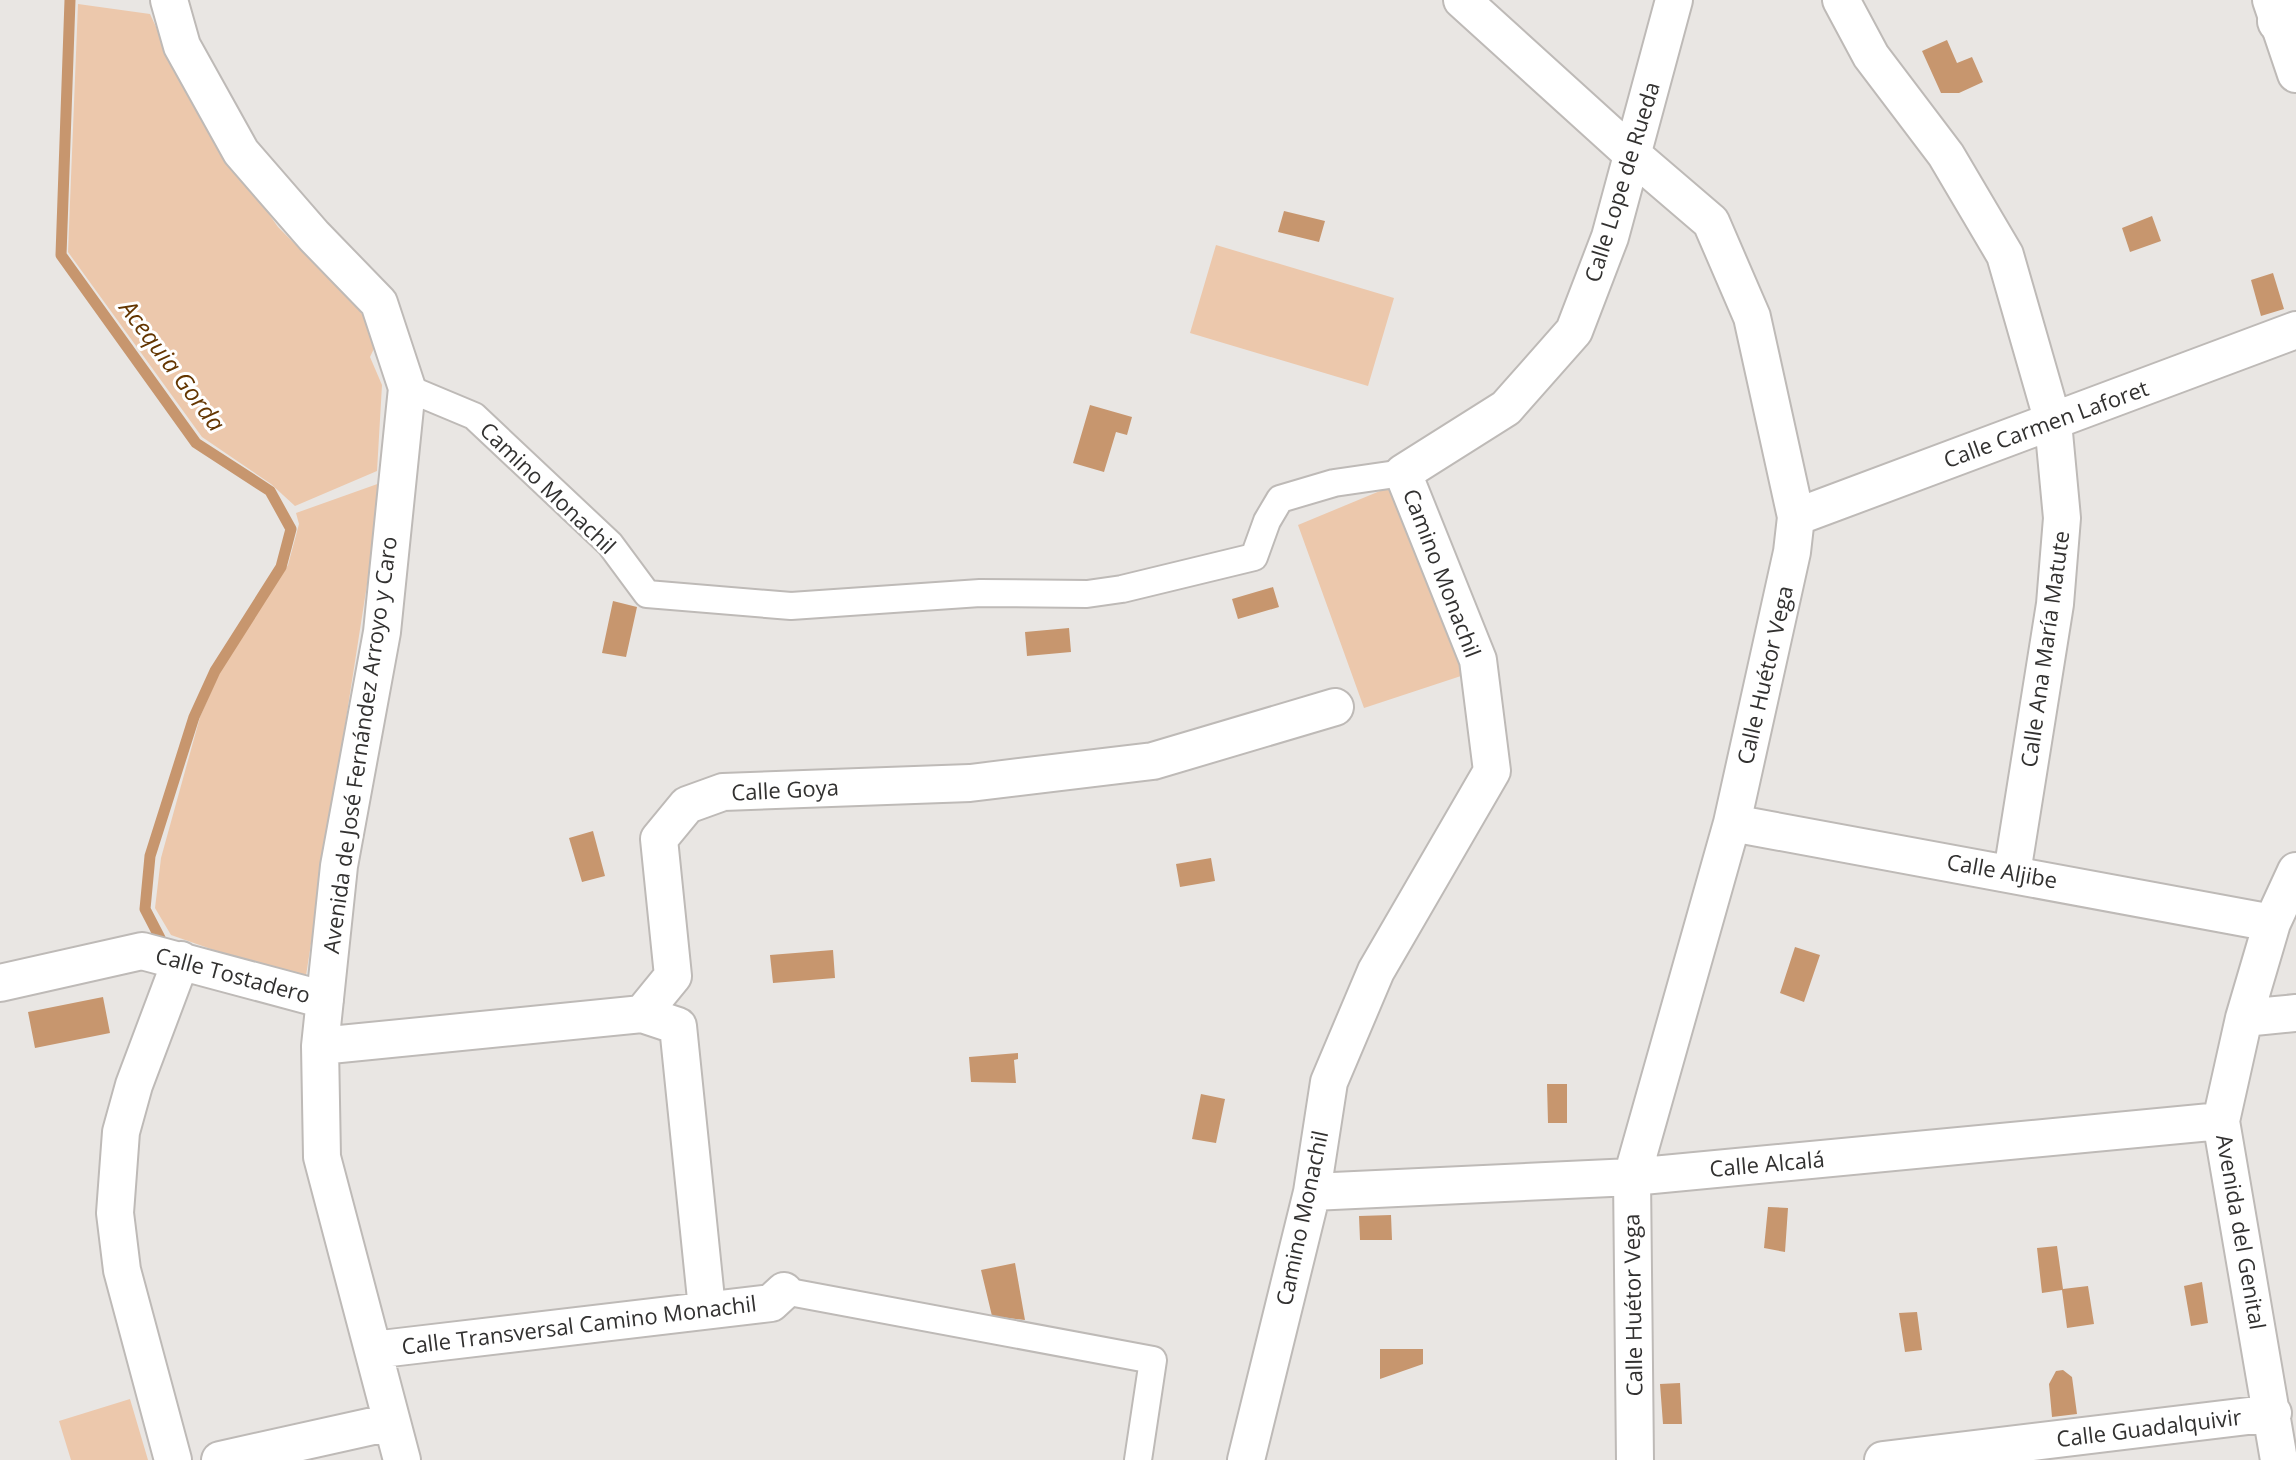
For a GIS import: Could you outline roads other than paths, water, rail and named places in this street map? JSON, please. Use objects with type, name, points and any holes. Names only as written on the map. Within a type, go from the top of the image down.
[{"type":"street","name":"Avenida de José Fernández Arroyo y Caro","points":[[169,0],[182,46],[241,152],[314,236],[379,303],[407,388],[382,632],[339,866],[320,1046],[322,1157],[402,1460]]},
{"type":"street","name":"Calle Huétor Vega","points":[[1462,0],[1711,222],[1752,317],[1796,517],[1792,552],[1732,823],[1632,1177],[1635,1460]]},
{"type":"street","name":"Calle Lope de Rueda","points":[[1403,473],[1506,408],[1574,331],[1610,237],[1674,0]]},
{"type":"street","name":"Calle Ana María Matute","points":[[1841,0],[1871,56],[1946,155],[2005,255],[2053,422],[2062,518],[2055,604],[2012,873]]},
{"type":"street","points":[[2281,7],[2296,74]]},
{"type":"street","name":"Calle Carmen Laforet","points":[[1796,517],[2296,330]]},
{"type":"street","name":"Camino Monachil","points":[[407,388],[474,416],[610,544],[647,594],[663,596],[791,606],[980,593],[1087,594],[1122,589],[1254,557],[1267,521],[1280,499],[1334,483],[1403,473],[1478,660],[1492,771],[1370,985],[1329,1082],[1312,1192],[1246,1460]]},
{"type":"street","name":"Calle Goya","points":[[642,1014],[673,976],[659,839],[687,805],[723,792],[970,783],[1153,761],[1335,707]]},
{"type":"street","name":"Calle Aljibe","points":[[1732,823],[2272,923]]},
{"type":"street","name":"Avenida del Genital","points":[[2279,1460],[2221,1121],[2244,1018],[2272,923],[2296,871]]},
{"type":"street","name":"Calle Tostadero","points":[[0,983],[142,951],[325,1000]]},
{"type":"street","points":[[173,1460],[122,1270],[115,1213],[121,1132],[134,1085],[181,960]]},
{"type":"street","points":[[2244,1018],[2296,1013]]},
{"type":"street","points":[[320,1046],[642,1014],[678,1026],[707,1309]]},
{"type":"street","name":"Calle Alcalá","points":[[1312,1192],[1632,1177],[2221,1121]]},
{"type":"street","name":"Calle Transversal Camino Monachil","points":[[373,1350],[771,1303],[784,1291],[1153,1360],[1138,1460]]},
{"type":"street","name":"Calle Guadalquivir","points":[[1883,1460],[2273,1413]]},
{"type":"street","points":[[220,1460],[391,1422]]},
{"type":"waterway","name":"Acequia Gorda","points":[[70,0],[61,255],[196,443],[270,491],[291,529],[281,567],[215,671],[194,717],[150,856],[145,909],[160,938]]}]
